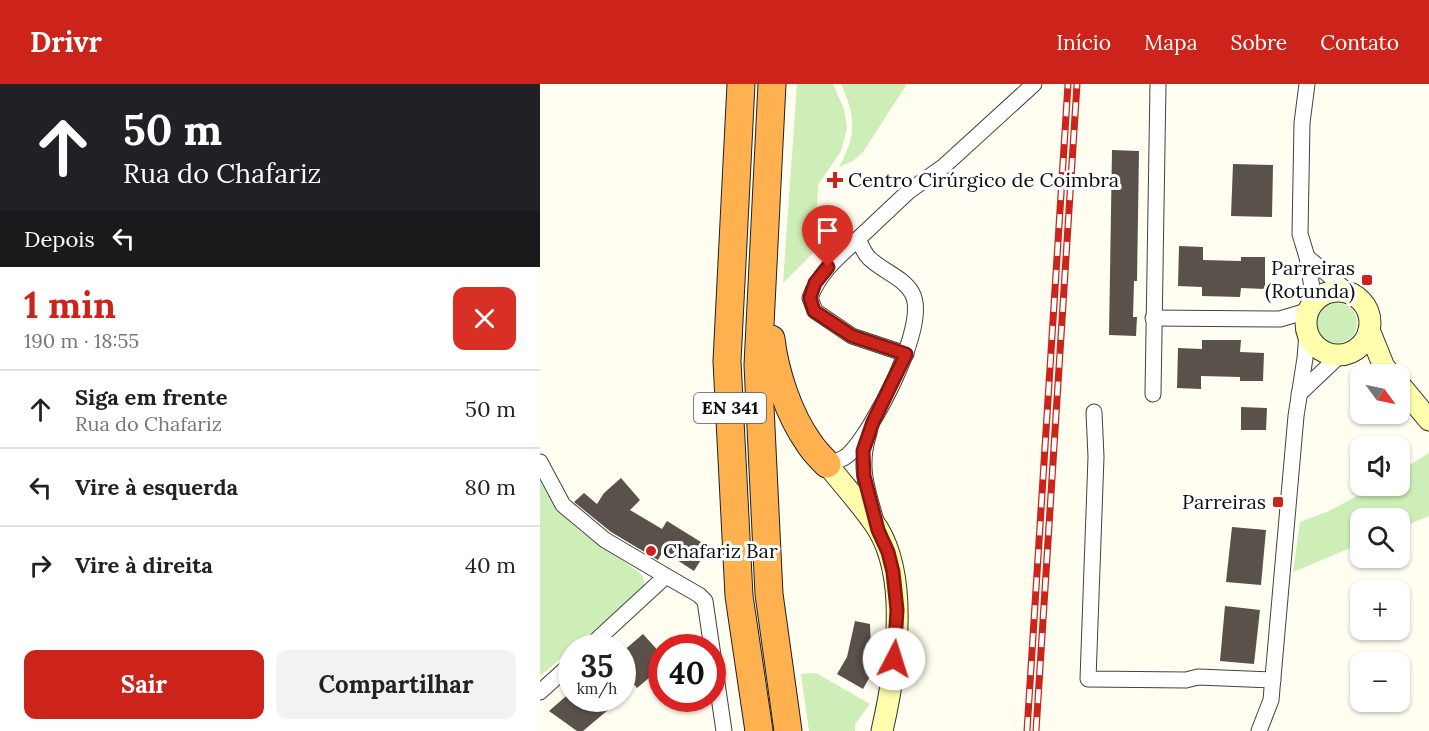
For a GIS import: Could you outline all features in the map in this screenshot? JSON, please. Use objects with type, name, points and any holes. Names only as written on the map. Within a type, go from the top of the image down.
[{"type":"highway","name":"EN 341","points":[[741,84],[727,361],[739,596],[759,731]]},
{"type":"highway","name":"EN 341","points":[[772,84],[758,365],[769,594],[788,731]]},
{"type":"highway","points":[[762,278],[772,306],[770,328],[774,362],[782,387],[809,443],[827,464]]},
{"type":"street","points":[[906,354],[852,336],[814,311],[810,298],[815,283],[828,267],[909,191],[943,167],[1034,84]]},
{"type":"street","points":[[1153,394],[1158,84]]},
{"type":"street","points":[[1259,731],[1270,700],[1273,680],[1308,318],[1307,257],[1301,242],[1300,223],[1302,123],[1307,84]]},
{"type":"street","points":[[858,239],[868,258],[902,282],[912,294],[915,310],[906,354],[873,422],[863,451],[864,476],[878,530],[888,552],[897,610],[896,639],[885,730]]},
{"type":"street","points":[[1299,394],[1344,354],[1359,348],[1366,340],[1370,330],[1370,321],[1364,304],[1307,257]]},
{"type":"street","points":[[1153,318],[1308,318],[1331,291],[1350,293]]},
{"type":"street","points":[[1308,318],[1311,342],[1319,350],[1328,354],[1344,354],[1369,364]]},
{"type":"street","points":[[1370,330],[1384,364]]},
{"type":"street","points":[[1410,397],[1429,420]]},
{"type":"street","points":[[1094,412],[1096,457],[1088,679],[1186,680],[1198,677],[1273,680]]},
{"type":"street","points":[[873,422],[849,454],[838,462],[827,464],[878,530]]},
{"type":"street","points":[[540,462],[563,505],[605,540],[699,595],[705,601],[724,731]]},
{"type":"street","points":[[603,634],[666,576]]},
{"type":"street","points":[[540,692],[558,676]]},
{"type":"green space","points":[[797,84],[833,84],[844,109],[847,128],[841,151],[818,185],[817,208],[823,222],[803,240],[813,253],[783,283]]},
{"type":"green space","points":[[841,84],[907,84],[863,152],[853,161],[839,167],[849,145],[852,126],[850,106]]},
{"type":"green space","points":[[1337,303],[1345,304],[1351,309],[1356,315],[1356,331],[1351,337],[1345,342],[1337,343],[1329,342],[1323,337],[1318,331],[1317,323],[1318,315],[1323,309],[1329,304]]},
{"type":"green space","points":[[1429,453],[1429,516],[1410,524],[1410,508],[1350,508],[1350,548],[1293,572],[1300,522],[1329,511],[1357,496],[1410,496],[1410,465]]},
{"type":"green space","points":[[540,476],[555,505],[567,519],[587,537],[642,575],[645,584],[643,589],[590,634],[558,634],[558,661],[540,676]]},
{"type":"green space","points":[[816,673],[870,704],[855,724],[855,731],[809,731],[801,674]]},
{"type":"building","points":[[1112,150],[1139,151],[1137,281],[1134,281],[1133,317],[1137,317],[1136,336],[1109,335]]},
{"type":"building","points":[[1233,164],[1273,165],[1272,217],[1231,216]]},
{"type":"building","points":[[1179,246],[1203,247],[1203,260],[1241,261],[1241,257],[1265,257],[1265,289],[1241,288],[1240,297],[1202,296],[1202,287],[1178,286]]},
{"type":"building","points":[[1202,340],[1241,340],[1240,352],[1264,353],[1263,381],[1240,381],[1240,377],[1201,376],[1201,389],[1177,388],[1178,348],[1202,349]]},
{"type":"building","points":[[1241,407],[1267,408],[1266,430],[1241,430]]},
{"type":"building","points":[[621,478],[640,500],[630,510],[662,529],[667,521],[709,547],[694,571],[663,551],[658,560],[611,532],[574,502],[584,493],[597,504],[604,493]]},
{"type":"building","points":[[1232,527],[1266,530],[1261,585],[1226,582]]},
{"type":"building","points":[[1225,606],[1260,610],[1254,664],[1220,661]]},
{"type":"building","points":[[855,621],[870,624],[872,673],[863,689],[837,674],[847,657]]},
{"type":"building","points":[[643,634],[648,640],[648,679],[637,688],[636,687],[636,640]]},
{"type":"building","points":[[558,703],[558,712],[606,712],[583,731],[577,731],[549,711]]},
{"type":"railway","points":[[1027,731],[1068,84]]},
{"type":"railway","points":[[1036,731],[1077,84]]},
{"type":"place","name":"Centro Cirúrgico de Coimbra","points":[[835,180]]},
{"type":"place","name":"Parreiras (Rotunda)","points":[[1367,280]]},
{"type":"place","name":"Parreiras","points":[[1278,502]]},
{"type":"place","name":"Chafariz Bar","points":[[651,551]]},
{"type":"route","points":[[828,267],[815,283],[810,298],[814,311],[852,336],[906,354],[873,422],[863,451],[864,476],[878,530],[888,552],[893,572],[897,610],[894,659]]}]
